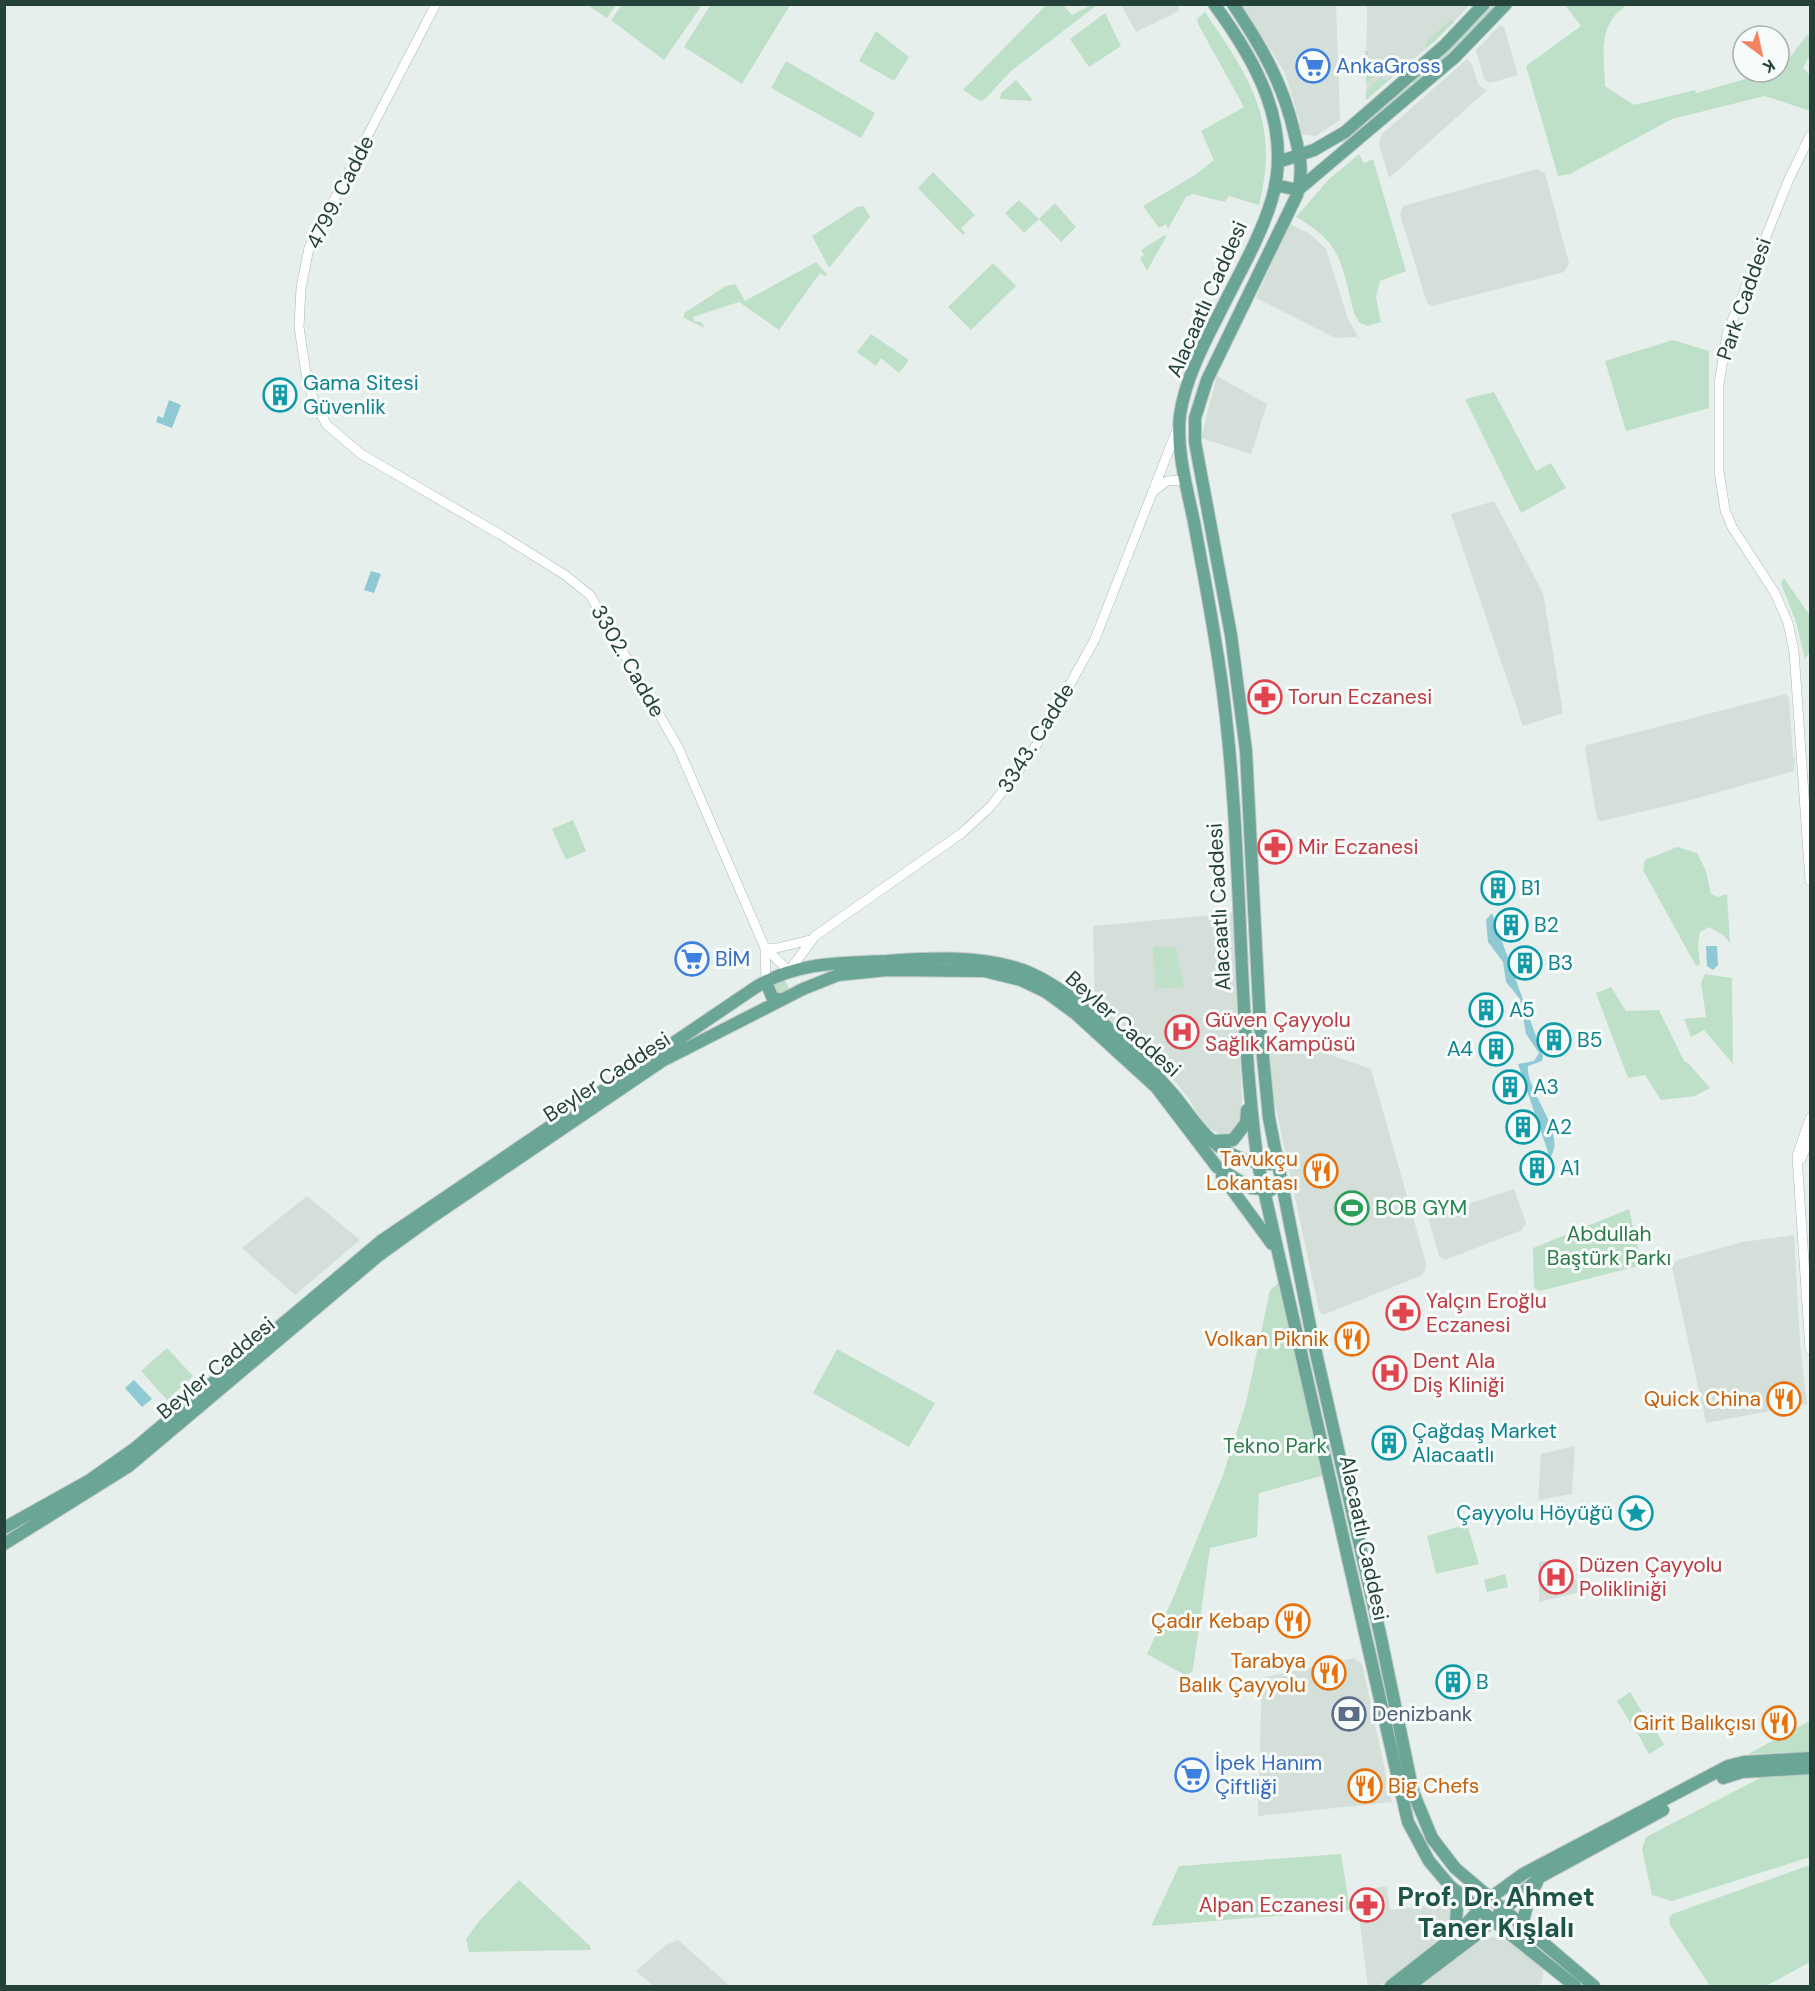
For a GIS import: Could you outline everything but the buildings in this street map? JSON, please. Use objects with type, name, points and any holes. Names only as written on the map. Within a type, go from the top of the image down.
[{"type":"main road","name":"Alacaatlı Caddesi","points":[[1214,4],[1261,78],[1272,109],[1278,162],[1275,185],[1257,236],[1204,343],[1186,390],[1180,420],[1186,480],[1214,626],[1225,704],[1240,907],[1249,1097],[1257,1164],[1280,1256],[1404,1809],[1422,1850],[1450,1886],[1575,1986]]},
{"type":"main road","name":"Alacaatlı Caddesi","points":[[1233,4],[1274,70],[1288,104],[1302,173],[1298,190],[1211,371],[1197,408],[1194,425],[1197,460],[1233,643],[1244,731],[1262,1060],[1277,1164],[1311,1331],[1381,1638],[1413,1792],[1422,1820],[1443,1854],[1522,1926],[1594,1986]]},
{"type":"main road","points":[[1278,162],[1325,145],[1345,132],[1445,45],[1484,4]]},
{"type":"main road","points":[[1275,185],[1298,190],[1454,58],[1506,4]]},
{"type":"main road","name":"Beyler Caddesi","points":[[4,1544],[129,1466],[381,1241],[766,981],[789,971],[841,963],[948,959],[987,961],[1024,971],[1070,998],[1121,1042],[1163,1083],[1212,1141],[1235,1156],[1257,1164]]},
{"type":"main road","name":"Beyler Caddesi","points":[[267,1344],[378,1256],[662,1061],[786,997],[829,978],[865,971],[975,970],[1021,980],[1046,992],[1076,1014],[1156,1087],[1210,1161],[1242,1185],[1263,1190]]},
{"type":"main road","points":[[766,981],[772,997],[786,997],[794,985],[789,971]]},
{"type":"main road","points":[[1212,1141],[1233,1140],[1240,1133],[1246,1123],[1249,1097]]},
{"type":"main road","points":[[1210,1161],[1251,1212],[1280,1256]]},
{"type":"main road","points":[[1257,1164],[1277,1164]]},
{"type":"main road","points":[[1263,1190],[1282,1189]]},
{"type":"main road","name":"Beyler Caddesi","points":[[4,1528],[112,1465],[219,1385]]},
{"type":"main road","points":[[1391,1986],[1455,1936],[1490,1898],[1528,1871],[1728,1766],[1744,1762],[1810,1758]]},
{"type":"main road","points":[[1409,1986],[1493,1919],[1540,1877],[1729,1774],[1810,1768]]},
{"type":"main road","points":[[1522,1926],[1529,1897],[1540,1877]]},
{"type":"main road","points":[[1450,1886],[1457,1908],[1455,1936]]},
{"type":"street","name":"4799. Cadde","points":[[327,425],[311,392],[302,349],[299,308],[304,266],[315,234],[436,4]]},
{"type":"street","name":"Park Caddesi","points":[[1810,136],[1790,179],[1727,334],[1719,384],[1719,471],[1728,518],[1770,583],[1790,631],[1797,678],[1810,881]]},
{"type":"street","name":"3343. Cadde","points":[[789,971],[810,940],[843,914],[962,833],[992,806],[1016,775],[1089,651],[1180,420]]},
{"type":"street","name":"3302. Cadde","points":[[327,425],[361,454],[501,535],[565,575],[590,595],[678,747],[765,948],[766,981]]},
{"type":"street","points":[[1152,493],[1167,481],[1186,480]]},
{"type":"street","points":[[765,948],[777,948],[810,940]]},
{"type":"street","name":"3302. Cadde","points":[[765,948],[789,971]]},
{"type":"street","points":[[1810,1123],[1797,1156],[1810,1350]]},
{"type":"street","points":[[1799,1167],[1810,1139]]},
{"type":"shaded area","points":[[1121,5],[1179,5],[1179,11],[1136,32]]},
{"type":"shaded area","points":[[1242,5],[1336,5],[1340,120],[1316,136],[1300,134],[1297,123],[1300,122],[1285,73]]},
{"type":"shaded area","points":[[1367,5],[1470,5],[1436,40],[1366,100]]},
{"type":"shaded area","points":[[1500,25],[1504,27],[1518,75],[1490,83],[1484,79],[1476,50]]},
{"type":"shaded area","points":[[1467,59],[1471,63],[1479,86],[1487,90],[1389,178],[1379,144],[1382,134]]},
{"type":"shaded area","points":[[1537,169],[1545,173],[1569,263],[1564,272],[1432,306],[1427,303],[1400,214],[1403,206]]},
{"type":"shaded area","points":[[1290,224],[1309,233],[1326,249],[1348,319],[1360,340],[1356,337],[1335,338],[1256,298]]},
{"type":"shaded area","points":[[1217,376],[1267,404],[1251,454],[1201,438]]},
{"type":"shaded area","points":[[1494,501],[1543,593],[1563,713],[1523,726],[1451,514]]},
{"type":"shaded area","points":[[1786,694],[1789,698],[1795,759],[1794,771],[1683,802],[1602,821],[1597,819],[1585,748],[1587,745]]},
{"type":"shaded area","name":"Güven Çayyolu Sağlık Kampüsü","points":[[1234,913],[1242,1101],[1239,1124],[1232,1133],[1222,1135],[1205,1126],[1187,1096],[1154,1057],[1095,1007],[1093,926]]},
{"type":"shaded area","points":[[1271,1034],[1371,1069],[1426,1263],[1425,1271],[1420,1276],[1323,1315],[1319,1310],[1269,1076],[1268,1039]]},
{"type":"shaded area","points":[[1514,1189],[1526,1223],[1522,1230],[1445,1260],[1439,1256],[1428,1217]]},
{"type":"shaded area","points":[[307,1196],[360,1240],[295,1295],[242,1248]]},
{"type":"shaded area","points":[[1794,1235],[1800,1344],[1807,1404],[1706,1423],[1672,1267],[1677,1260],[1743,1242]]},
{"type":"shaded area","points":[[1575,1446],[1572,1494],[1538,1500],[1541,1454]]},
{"type":"shaded area","name":"Düzen Çayyolu Polikliniği","points":[[1559,1559],[1585,1591],[1539,1602],[1539,1562]]},
{"type":"shaded area","points":[[1354,1658],[1362,1664],[1392,1802],[1258,1816],[1262,1678]]},
{"type":"shaded area","points":[[1387,1886],[1390,1910],[1449,1903],[1452,1926],[1447,1936],[1379,1986],[1368,1986],[1359,1917],[1366,1914],[1364,1890]]},
{"type":"shaded area","points":[[1492,1937],[1510,1940],[1544,1965],[1542,1982],[1536,1986],[1419,1986],[1480,1941]]},
{"type":"shaded area","points":[[678,1940],[730,1986],[653,1986],[636,1971],[666,1945]]},
{"type":"green space","points":[[616,4],[607,18],[587,5]]},
{"type":"green space","points":[[711,4],[790,5],[742,84],[684,47]]},
{"type":"green space","points":[[622,5],[702,5],[664,60],[611,20]]},
{"type":"green space","points":[[1046,5],[1063,5],[1072,15],[1091,5],[1097,5],[1011,71],[985,99],[980,101],[963,90]]},
{"type":"green space","points":[[1493,5],[1497,5],[1448,54],[1414,85],[1411,82],[1446,52]]},
{"type":"green space","points":[[1565,5],[1627,5],[1611,21],[1604,41],[1605,86],[1634,105],[1695,90],[1696,93],[1731,83],[1791,84],[1791,56],[1807,35],[1810,37],[1810,55],[1803,68],[1810,75],[1810,111],[1765,96],[1672,119],[1570,174],[1558,176],[1526,66],[1581,26]]},
{"type":"green space","points":[[1205,12],[1235,58],[1257,102],[1266,149],[1265,175],[1259,205],[1229,196],[1225,202],[1193,194],[1186,197],[1168,229],[1166,224],[1159,228],[1143,206],[1195,175],[1214,160],[1201,131],[1244,107],[1198,24],[1197,19]]},
{"type":"green space","points":[[1105,13],[1121,46],[1089,67],[1070,39]]},
{"type":"green space","points":[[1451,19],[1454,22],[1427,48],[1424,44]]},
{"type":"green space","points":[[876,31],[909,57],[894,81],[859,61]]},
{"type":"green space","points":[[1365,51],[1368,51],[1368,69],[1381,61],[1374,68],[1377,73],[1366,83]]},
{"type":"green space","points":[[786,61],[875,113],[861,138],[771,88]]},
{"type":"green space","points":[[1398,69],[1400,70],[1366,100],[1366,91],[1381,77],[1386,80]]},
{"type":"green space","points":[[1016,80],[1032,99],[1031,101],[1000,99],[1001,93]]},
{"type":"green space","points":[[1410,84],[1412,86],[1344,145],[1342,142]]},
{"type":"green space","points":[[1359,154],[1364,163],[1373,159],[1406,271],[1380,281],[1376,297],[1381,322],[1367,326],[1359,322],[1354,313],[1342,268],[1332,246],[1323,236],[1296,217],[1328,180]]},
{"type":"green space","points":[[933,172],[975,215],[961,228],[965,233],[963,235],[918,188]]},
{"type":"green space","points":[[1019,200],[1039,219],[1024,233],[1005,213]]},
{"type":"green space","points":[[1055,203],[1076,227],[1061,242],[1039,219]]},
{"type":"green space","points":[[864,206],[870,217],[829,268],[812,236],[857,207]]},
{"type":"green space","points":[[1165,235],[1147,271],[1140,258],[1144,255],[1141,250]]},
{"type":"green space","points":[[816,262],[827,274],[825,276],[820,273],[779,330],[739,302],[693,317],[694,321],[701,322],[705,328],[684,318],[684,313],[726,286],[735,284],[745,301]]},
{"type":"green space","points":[[993,263],[1016,286],[971,330],[948,307]]},
{"type":"green space","points":[[871,334],[909,360],[899,373],[881,358],[876,366],[857,352]]},
{"type":"green space","points":[[1673,340],[1709,351],[1709,408],[1626,431],[1605,361]]},
{"type":"green space","points":[[1494,392],[1536,471],[1551,463],[1566,488],[1521,513],[1465,399]]},
{"type":"green space","points":[[1784,578],[1810,616],[1810,652],[1805,659],[1796,622],[1781,583]]},
{"type":"green space","points":[[573,820],[586,851],[566,860],[552,829]]},
{"type":"green space","points":[[1677,847],[1697,853],[1706,871],[1711,894],[1718,897],[1727,894],[1730,943],[1723,935],[1709,927],[1700,932],[1698,945],[1700,964],[1696,966],[1643,870],[1645,860]]},
{"type":"green space","points":[[1153,947],[1176,947],[1184,987],[1155,989]]},
{"type":"green space","points":[[1705,974],[1732,978],[1733,1064],[1704,1030],[1691,1037],[1684,1019],[1706,1017],[1701,983]]},
{"type":"green space","points":[[778,980],[784,980],[788,987],[784,994],[778,994],[774,990],[774,984]]},
{"type":"green space","points":[[1611,987],[1626,1011],[1659,1010],[1684,1061],[1710,1088],[1695,1096],[1661,1100],[1645,1075],[1628,1078],[1596,993]]},
{"type":"green space","name":"Abdullah Baştürk Parkı","points":[[1629,1209],[1642,1265],[1540,1291],[1534,1288],[1533,1248]]},
{"type":"green space","name":"Tekno Park","points":[[1280,1282],[1325,1475],[1259,1493],[1257,1537],[1210,1548],[1193,1670],[1187,1676],[1147,1654],[1173,1598],[1223,1475],[1246,1403],[1270,1290]]},
{"type":"green space","points":[[167,1348],[193,1376],[167,1400],[141,1371]]},
{"type":"green space","points":[[837,1349],[935,1403],[909,1447],[813,1393]]},
{"type":"green space","points":[[1467,1524],[1479,1564],[1436,1574],[1427,1536]]},
{"type":"green space","points":[[1505,1574],[1508,1587],[1487,1592],[1484,1580]]},
{"type":"green space","points":[[1630,1692],[1646,1718],[1633,1727],[1617,1701]]},
{"type":"green space","points":[[1650,1719],[1664,1745],[1649,1754],[1634,1727]]},
{"type":"green space","points":[[1810,1721],[1810,1752],[1748,1754],[1806,1723]]},
{"type":"green space","points":[[1810,1772],[1810,1857],[1672,1901],[1652,1895],[1642,1849],[1646,1837],[1764,1776]]},
{"type":"green space","points":[[1341,1854],[1350,1910],[1151,1926],[1179,1866]]},
{"type":"green space","points":[[1810,1865],[1810,1962],[1766,1986],[1710,1986],[1670,1925],[1669,1918],[1672,1914]]},
{"type":"green space","points":[[519,1880],[590,1946],[591,1950],[469,1952],[466,1939],[480,1920]]},
{"type":"water","points":[[169,400],[181,405],[172,428],[156,422],[158,416],[163,418]]},
{"type":"water","points":[[371,571],[381,574],[374,593],[364,590]]},
{"type":"water","points":[[1492,913],[1543,1056],[1542,1061],[1528,1066],[1533,1087],[1554,1137],[1554,1148],[1550,1158],[1518,1064],[1534,1061],[1539,1053],[1526,1034],[1520,999],[1506,982],[1503,962],[1488,942],[1486,920]]},
{"type":"water","points":[[1706,946],[1717,946],[1718,965],[1713,970],[1707,966]]},
{"type":"water","points":[[134,1380],[152,1399],[142,1407],[125,1388]]},
{"type":"place","name":"AnkaGross","points":[[1313,66]]},
{"type":"place","name":"Gama Sitesi Güvenlik","points":[[280,395]]},
{"type":"place","name":"Torun Eczanesi","points":[[1265,697]]},
{"type":"place","name":"Mir Eczanesi","points":[[1275,847]]},
{"type":"place","name":"B1","points":[[1498,888]]},
{"type":"place","name":"B2","points":[[1511,925]]},
{"type":"place","name":"BİM","points":[[692,959]]},
{"type":"place","name":"B3","points":[[1525,963]]},
{"type":"place","name":"A5","points":[[1486,1010]]},
{"type":"place","name":"Güven Çayyolu Sağlık Kampüsü","points":[[1182,1032]]},
{"type":"place","name":"B5","points":[[1554,1040]]},
{"type":"place","name":"A4","points":[[1496,1049]]},
{"type":"place","name":"A3","points":[[1510,1087]]},
{"type":"place","name":"A2","points":[[1523,1127]]},
{"type":"place","name":"A1","points":[[1537,1168]]},
{"type":"place","name":"Tavukçu Lokantası","points":[[1321,1171]]},
{"type":"place","name":"BOB GYM","points":[[1352,1208]]},
{"type":"place","name":"Yalçın Eroğlu Eczanesi","points":[[1403,1313]]},
{"type":"place","name":"Volkan Piknik","points":[[1352,1339]]},
{"type":"place","name":"Dent Ala Diş Kliniği","points":[[1390,1373]]},
{"type":"place","name":"Quick China","points":[[1784,1399]]},
{"type":"place","name":"Çağdaş Market Alacaatlı","points":[[1389,1443]]},
{"type":"place","name":"Çayyolu Höyüğü","points":[[1636,1513]]},
{"type":"place","name":"Düzen Çayyolu Polikliniği","points":[[1556,1577]]},
{"type":"place","name":"Çadır Kebap","points":[[1293,1621]]},
{"type":"place","name":"Tarabya Balık Çayyolu","points":[[1329,1673]]},
{"type":"place","name":"B","points":[[1453,1682]]},
{"type":"place","name":"Denizbank","points":[[1349,1714]]},
{"type":"place","name":"Girit Balıkçısı","points":[[1779,1723]]},
{"type":"place","name":"İpek Hanım Çiftliği","points":[[1192,1775]]},
{"type":"place","name":"Big Chefs","points":[[1365,1786]]},
{"type":"place","name":"Alpan Eczanesi","points":[[1367,1905]]},
{"type":"district","name":"Prof. Dr. Ahmet Taner Kışlalı","points":[[1496,1912]]}]
